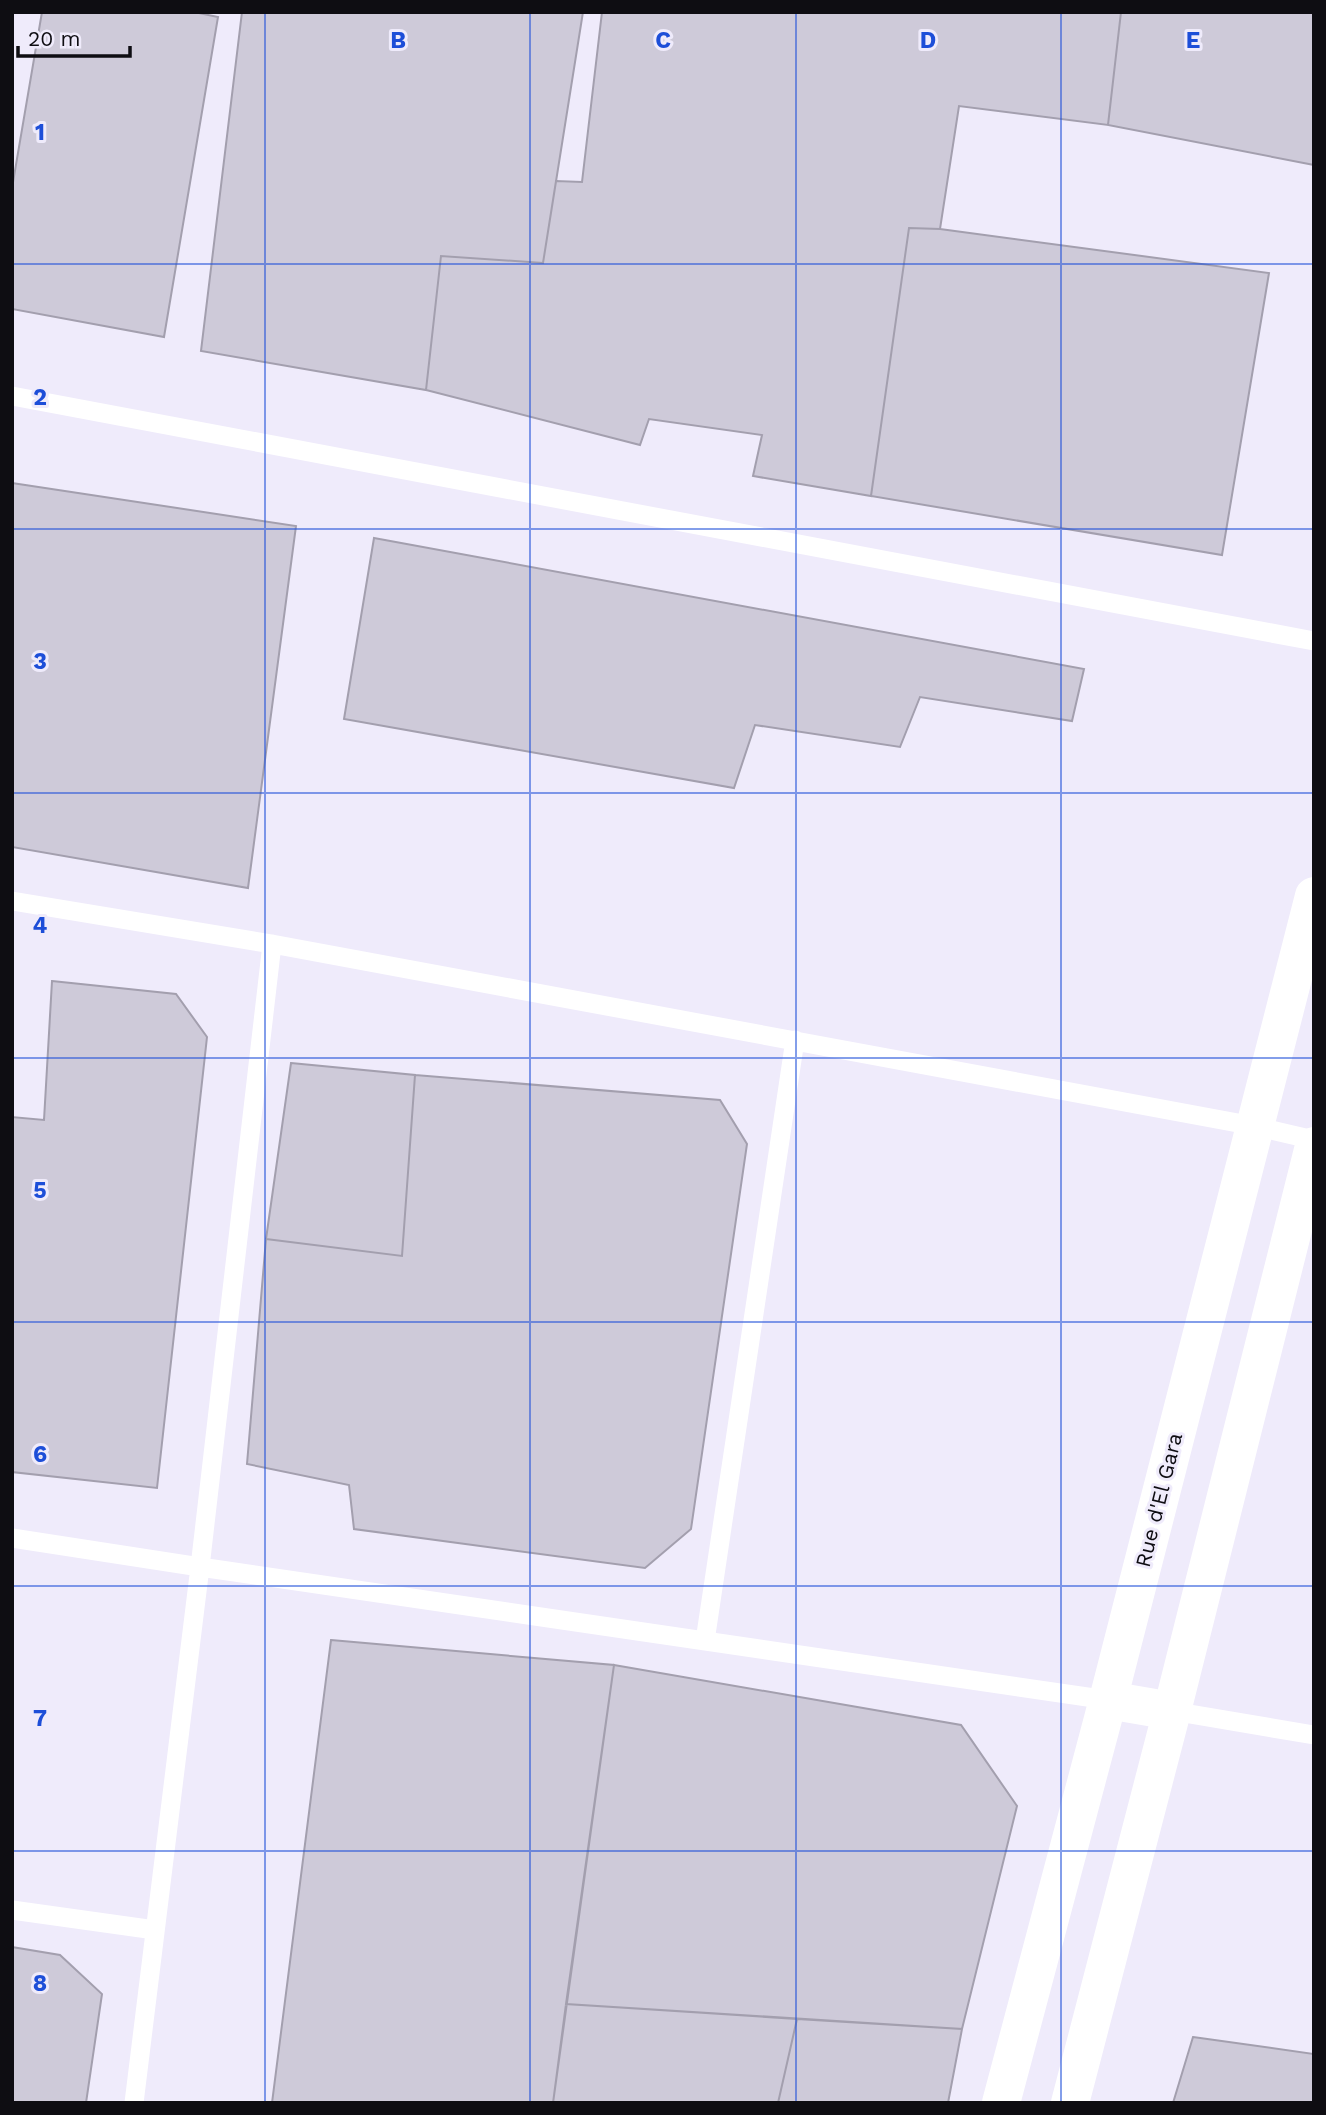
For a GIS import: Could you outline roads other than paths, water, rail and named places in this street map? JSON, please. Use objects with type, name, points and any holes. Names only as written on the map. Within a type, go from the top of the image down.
[{"type":"street","name":"Rue d'El Gara","points":[[1001,2103],[1108,1700],[1314,896]]},
{"type":"street","points":[[1070,2103],[1314,1146]]},
{"type":"street","points":[[1108,1700],[1172,1711]]},
{"type":"lane","points":[[12,396],[1314,641]]},
{"type":"lane","points":[[12,901],[272,944],[1254,1126],[1314,1140]]},
{"type":"lane","points":[[134,2103],[200,1567],[272,944]]},
{"type":"lane","points":[[705,1641],[795,1041]]},
{"type":"lane","points":[[12,1538],[1108,1700]]},
{"type":"lane","points":[[1172,1711],[1314,1735]]},
{"type":"lane","points":[[12,1910],[155,1930]]}]
